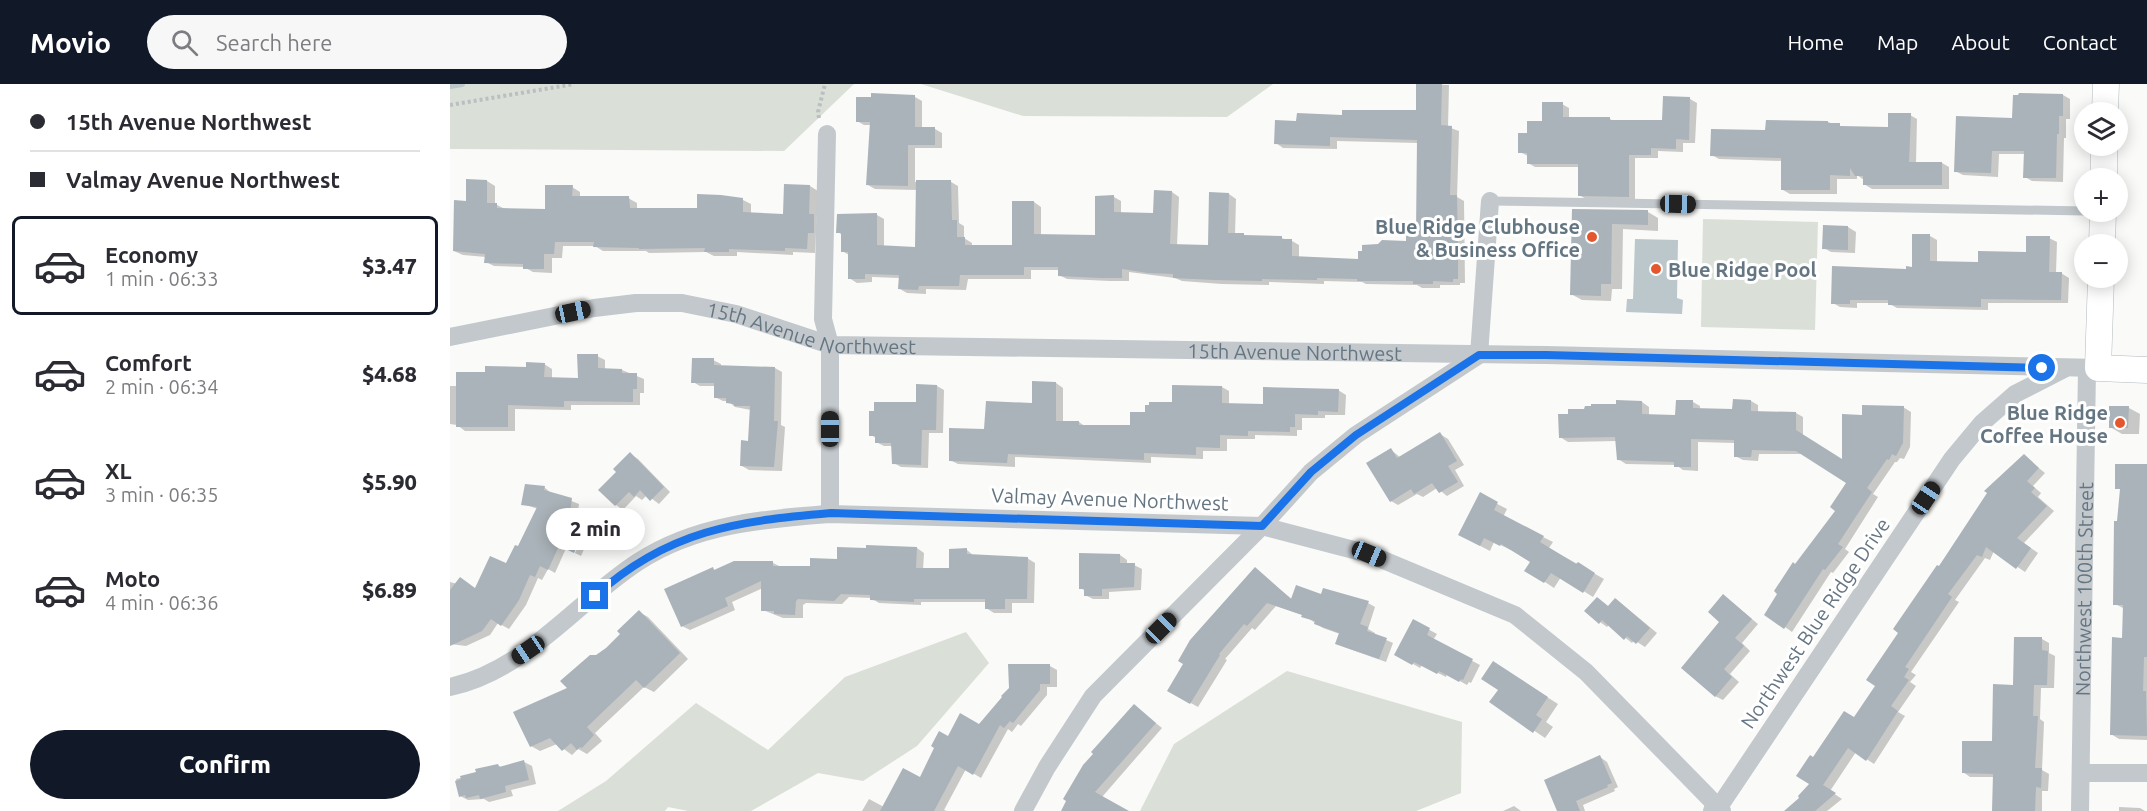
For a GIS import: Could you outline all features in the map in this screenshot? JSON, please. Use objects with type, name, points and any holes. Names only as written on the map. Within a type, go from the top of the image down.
[{"type":"main road","points":[[2105,102],[2106,84]]},
{"type":"main road","name":"Northwest 100th Street","points":[[2092,368],[2100,288]]},
{"type":"main road","name":"15th Avenue Northwest","points":[[2092,368],[2147,370]]},
{"type":"street","points":[[827,134],[823,319],[830,345],[831,513]]},
{"type":"street","points":[[1023,811],[1047,767],[1093,696],[1262,526],[1311,472],[1347,442],[1479,355],[1490,201]]},
{"type":"street","name":"15th Avenue Northwest","points":[[450,337],[594,308],[636,303],[682,303],[736,315],[830,345],[1546,355],[2092,368]]},
{"type":"street","name":"Northwest Blue Ridge Drive","points":[[1718,810],[1952,459],[1982,423],[2015,394],[2065,368]]},
{"type":"street","name":"Northwest 100th Street","points":[[2080,811],[2092,368]]},
{"type":"street","name":"Valmay Avenue Northwest","points":[[450,687],[505,666],[566,622],[610,582],[639,561],[673,543],[732,524],[831,513],[1262,526],[1369,554],[1515,615],[1586,672],[1718,810]]},
{"type":"street","points":[[2081,773],[2147,772]]},
{"type":"lane","points":[[1490,201],[2074,211]]},
{"type":"path","points":[[450,105],[574,84]]},
{"type":"path","points":[[825,84],[818,112],[820,124],[827,134]]},
{"type":"shaded area","points":[[450,84],[854,84],[784,151],[450,149]]},
{"type":"shaded area","points":[[921,84],[1273,84],[1227,117],[1023,116]]},
{"type":"shaded area","points":[[1703,219],[1818,222],[1815,330],[1701,327]]},
{"type":"shaded area","name":"Blue Ridge Pool","points":[[1635,239],[1678,240],[1677,298],[1683,300],[1682,314],[1626,312],[1627,299],[1633,299]]},
{"type":"shaded area","points":[[966,632],[989,663],[917,746],[863,781],[818,773],[751,811],[688,811],[668,807],[665,811],[558,811],[606,781],[696,703],[768,750],[845,677]]},
{"type":"shaded area","points":[[1287,671],[1462,722],[1461,793],[1416,811],[1140,811],[1174,744]]},
{"type":"building","points":[[1416,84],[1442,84],[1441,125],[1452,126],[1450,195],[1457,195],[1458,252],[1458,279],[1453,279],[1453,282],[1433,281],[1433,284],[1413,284],[1413,281],[1317,278],[1317,280],[1214,280],[1173,278],[1173,274],[1122,269],[1122,278],[1101,278],[1058,276],[1058,267],[1024,267],[1024,275],[960,275],[959,286],[919,286],[918,290],[898,289],[899,275],[865,274],[865,279],[848,279],[848,252],[841,252],[841,233],[836,233],[837,214],[877,213],[877,245],[915,247],[916,180],[951,180],[952,220],[957,220],[957,237],[965,237],[965,245],[1012,245],[1012,201],[1034,201],[1034,234],[1095,235],[1095,196],[1114,195],[1114,212],[1153,213],[1154,190],[1172,191],[1170,244],[1208,245],[1209,192],[1229,193],[1228,233],[1282,236],[1282,239],[1292,239],[1292,256],[1358,259],[1358,251],[1362,251],[1362,245],[1378,244],[1382,240],[1406,241],[1406,231],[1416,231],[1417,140],[1330,137],[1330,146],[1274,144],[1275,120],[1296,121],[1297,113],[1342,115],[1342,110],[1416,110]]},
{"type":"building","points":[[871,93],[915,95],[915,127],[935,127],[935,145],[908,145],[908,186],[866,185],[870,122],[856,122],[856,97],[871,97]]},
{"type":"building","points":[[2019,93],[2063,94],[2063,116],[2059,116],[2059,134],[2057,134],[2056,178],[2023,178],[2024,151],[1992,151],[1991,173],[1954,172],[1956,116],[2012,118],[2013,95]]},
{"type":"building","points":[[1663,96],[1690,97],[1689,140],[1676,139],[1676,149],[1651,148],[1651,155],[1629,155],[1629,197],[1578,196],[1578,164],[1527,164],[1527,153],[1518,153],[1518,133],[1527,133],[1527,121],[1542,121],[1542,102],[1563,102],[1563,117],[1662,120]]},
{"type":"building","points":[[1888,113],[1911,113],[1909,162],[1942,162],[1942,185],[1863,185],[1863,176],[1855,176],[1850,168],[1850,176],[1830,175],[1830,190],[1781,190],[1781,158],[1710,156],[1711,129],[1765,130],[1766,120],[1828,121],[1828,123],[1840,123],[1840,126],[1888,127]]},
{"type":"building","points":[[466,179],[487,180],[487,203],[497,203],[497,208],[545,209],[545,185],[573,185],[572,196],[629,196],[630,208],[697,208],[697,194],[743,198],[743,212],[783,214],[784,184],[810,185],[809,214],[814,214],[814,233],[808,233],[807,249],[785,248],[785,251],[729,249],[729,252],[704,252],[705,248],[639,249],[593,247],[594,242],[555,242],[554,254],[544,254],[544,269],[523,269],[523,264],[484,263],[485,254],[453,251],[454,200],[466,201]]},
{"type":"building","name":"Blue Ridge Clubhouse & Business Office","points":[[1572,209],[1648,210],[1648,225],[1612,224],[1611,284],[1601,284],[1601,296],[1570,295]]},
{"type":"building","points":[[1823,225],[1848,226],[1848,250],[1822,249]]},
{"type":"building","points":[[1912,234],[1930,234],[1930,261],[1978,262],[1978,251],[2026,252],[2026,236],[2050,236],[2049,272],[2062,272],[2061,300],[1981,299],[1981,307],[1888,305],[1888,300],[1850,300],[1850,304],[1831,304],[1832,266],[1906,269],[1906,266],[1912,267]]},
{"type":"building","points":[[577,354],[598,354],[598,368],[622,369],[622,373],[637,373],[637,389],[633,389],[633,402],[564,401],[564,407],[508,405],[508,427],[456,427],[456,372],[485,372],[485,366],[526,367],[526,362],[545,363],[544,377],[578,378]]},
{"type":"building","points":[[692,358],[714,358],[714,365],[775,367],[774,421],[778,421],[774,467],[740,466],[741,440],[748,441],[750,406],[734,406],[734,404],[726,403],[726,398],[714,398],[714,383],[691,383]]},
{"type":"building","points":[[1032,381],[1056,382],[1056,421],[1079,421],[1079,425],[1130,425],[1130,412],[1145,412],[1145,405],[1149,405],[1149,402],[1172,402],[1172,385],[1222,386],[1222,403],[1263,404],[1263,387],[1339,389],[1338,412],[1318,411],[1318,415],[1295,414],[1295,427],[1290,427],[1290,432],[1248,431],[1248,436],[1220,435],[1220,448],[1196,447],[1196,455],[1144,453],[1144,460],[1008,454],[1007,463],[949,461],[949,428],[984,429],[986,401],[1032,403]]},
{"type":"building","points":[[916,384],[937,385],[936,430],[922,430],[921,465],[892,464],[891,443],[875,443],[875,436],[869,436],[869,411],[874,411],[874,402],[916,402]]},
{"type":"building","points":[[1733,399],[1751,400],[1751,411],[1796,412],[1796,430],[1842,459],[1842,414],[1862,415],[1862,405],[1904,406],[1903,443],[1896,456],[1892,454],[1889,460],[1887,459],[1867,488],[1872,492],[1838,544],[1843,547],[1825,570],[1823,569],[1784,629],[1764,615],[1777,594],[1774,591],[1793,562],[1795,564],[1835,511],[1830,507],[1846,483],[1796,451],[1752,450],[1751,457],[1734,457],[1734,440],[1691,439],[1691,467],[1674,467],[1674,462],[1617,460],[1615,437],[1559,438],[1558,414],[1568,414],[1568,409],[1584,409],[1585,406],[1591,406],[1591,404],[1616,404],[1616,400],[1642,401],[1642,414],[1675,415],[1676,400],[1693,400],[1693,408],[1732,409]]},
{"type":"building","name":"Blue Ridge Coffee House","points":[[2109,406],[2129,406],[2128,428],[2109,428]]},
{"type":"building","points":[[1440,432],[1457,461],[1448,466],[1458,482],[1439,493],[1432,483],[1414,494],[1411,489],[1390,502],[1366,463],[1391,448],[1397,458]]},
{"type":"building","points":[[630,452],[664,487],[650,501],[640,490],[634,497],[629,492],[615,506],[598,490],[616,472],[613,469]]},
{"type":"building","points":[[2024,454],[2039,468],[2027,481],[2035,488],[2031,492],[2047,506],[2017,538],[2031,548],[2016,569],[1986,547],[1982,557],[1977,555],[1948,594],[1952,597],[1905,667],[1909,669],[1904,677],[1909,680],[1891,706],[1898,711],[1866,761],[1848,748],[1823,785],[1836,793],[1815,811],[1784,811],[1799,798],[1798,796],[1809,784],[1796,776],[1810,755],[1813,757],[1844,711],[1854,717],[1875,686],[1866,680],[1898,633],[1893,629],[1937,565],[1939,566],[1987,493],[1984,491]]},
{"type":"building","points":[[2115,464],[2147,464],[2147,657],[2144,657],[2143,691],[2146,691],[2147,736],[2110,735],[2112,637],[2122,638],[2123,605],[2113,605],[2114,521],[2117,521],[2120,489],[2115,489]]},
{"type":"building","points":[[525,484],[545,486],[544,490],[572,498],[569,520],[585,529],[574,553],[559,546],[548,570],[540,566],[535,577],[530,575],[519,600],[501,626],[491,619],[482,631],[450,646],[450,590],[460,577],[475,588],[490,556],[506,563],[515,545],[518,546],[537,507],[521,505]]},
{"type":"building","points":[[1480,492],[1498,502],[1494,510],[1544,536],[1540,542],[1595,573],[1583,593],[1551,573],[1544,583],[1524,571],[1530,562],[1501,544],[1500,546],[1484,538],[1480,546],[1458,535]]},
{"type":"building","points":[[866,545],[917,547],[916,568],[949,568],[949,549],[967,548],[967,554],[1028,557],[1027,599],[1005,599],[1005,609],[985,609],[985,599],[914,599],[914,602],[870,600],[870,595],[841,594],[834,601],[798,599],[795,615],[774,614],[774,611],[761,611],[761,581],[725,598],[728,606],[681,627],[664,589],[713,567],[714,570],[734,561],[773,561],[773,566],[810,566],[810,558],[837,559],[837,547],[866,548]]},
{"type":"building","points":[[1079,553],[1120,554],[1120,563],[1135,563],[1134,587],[1102,589],[1102,596],[1084,596],[1084,589],[1079,589]]},
{"type":"building","points":[[1255,567],[1291,599],[1296,585],[1321,594],[1323,588],[1369,601],[1360,624],[1368,627],[1367,631],[1387,638],[1379,659],[1335,644],[1339,633],[1314,624],[1315,621],[1301,617],[1302,615],[1267,603],[1247,626],[1244,624],[1219,654],[1190,704],[1167,691],[1183,664],[1178,661],[1190,640]]},
{"type":"building","points":[[1723,594],[1752,619],[1735,638],[1744,646],[1724,669],[1732,677],[1715,697],[1681,668],[1719,622],[1708,612]]},
{"type":"building","points":[[1597,597],[1608,606],[1615,598],[1650,628],[1636,644],[1627,636],[1624,640],[1602,620],[1599,624],[1584,611]]},
{"type":"building","points":[[639,610],[680,653],[644,688],[636,680],[587,727],[594,735],[582,748],[577,750],[571,743],[562,751],[550,738],[530,747],[513,712],[567,688],[560,681],[590,655],[596,655],[606,648],[620,634],[617,631]]},
{"type":"building","points":[[1413,619],[1430,628],[1427,635],[1473,659],[1463,680],[1459,682],[1439,671],[1437,674],[1414,662],[1412,665],[1394,655]]},
{"type":"building","points":[[2014,637],[2042,637],[2042,650],[2048,651],[2047,685],[2034,685],[2033,716],[2038,716],[2035,768],[2042,768],[2041,788],[2036,787],[2035,811],[1992,811],[1993,774],[1962,773],[1962,741],[1992,741],[1993,684],[2013,685]]},
{"type":"building","points":[[1493,661],[1548,697],[1536,715],[1542,719],[1533,733],[1489,702],[1498,690],[1481,679]]},
{"type":"building","points":[[1008,664],[1050,664],[1050,684],[1040,684],[1040,690],[1013,723],[1010,721],[1004,728],[1000,725],[973,775],[958,766],[934,811],[880,811],[903,768],[920,777],[934,748],[931,746],[939,731],[948,736],[960,713],[979,724],[1009,688]]},
{"type":"building","points":[[1134,704],[1156,723],[1095,792],[1129,811],[1061,811],[1066,801],[1063,799],[1083,765],[1093,754],[1091,752]]},
{"type":"building","points":[[1600,755],[1612,783],[1576,801],[1580,811],[1557,811],[1544,780]]},
{"type":"building","points":[[524,760],[529,780],[505,786],[506,792],[480,799],[479,795],[459,797],[455,781],[461,779],[460,776],[476,772],[475,769],[498,764],[499,767]]},
{"type":"waterway","points":[[450,86],[462,84]]},
{"type":"place","name":"Blue Ridge Clubhouse & Business Office","points":[[1592,237]]},
{"type":"place","name":"Blue Ridge Pool","points":[[1656,269]]},
{"type":"place","name":"Blue Ridge Coffee House","points":[[2120,423]]},
{"type":"route","points":[[595,596],[639,561],[673,543],[732,524],[778,518],[831,513],[1262,526],[1311,472],[1356,435],[1479,355],[2042,368]]}]
